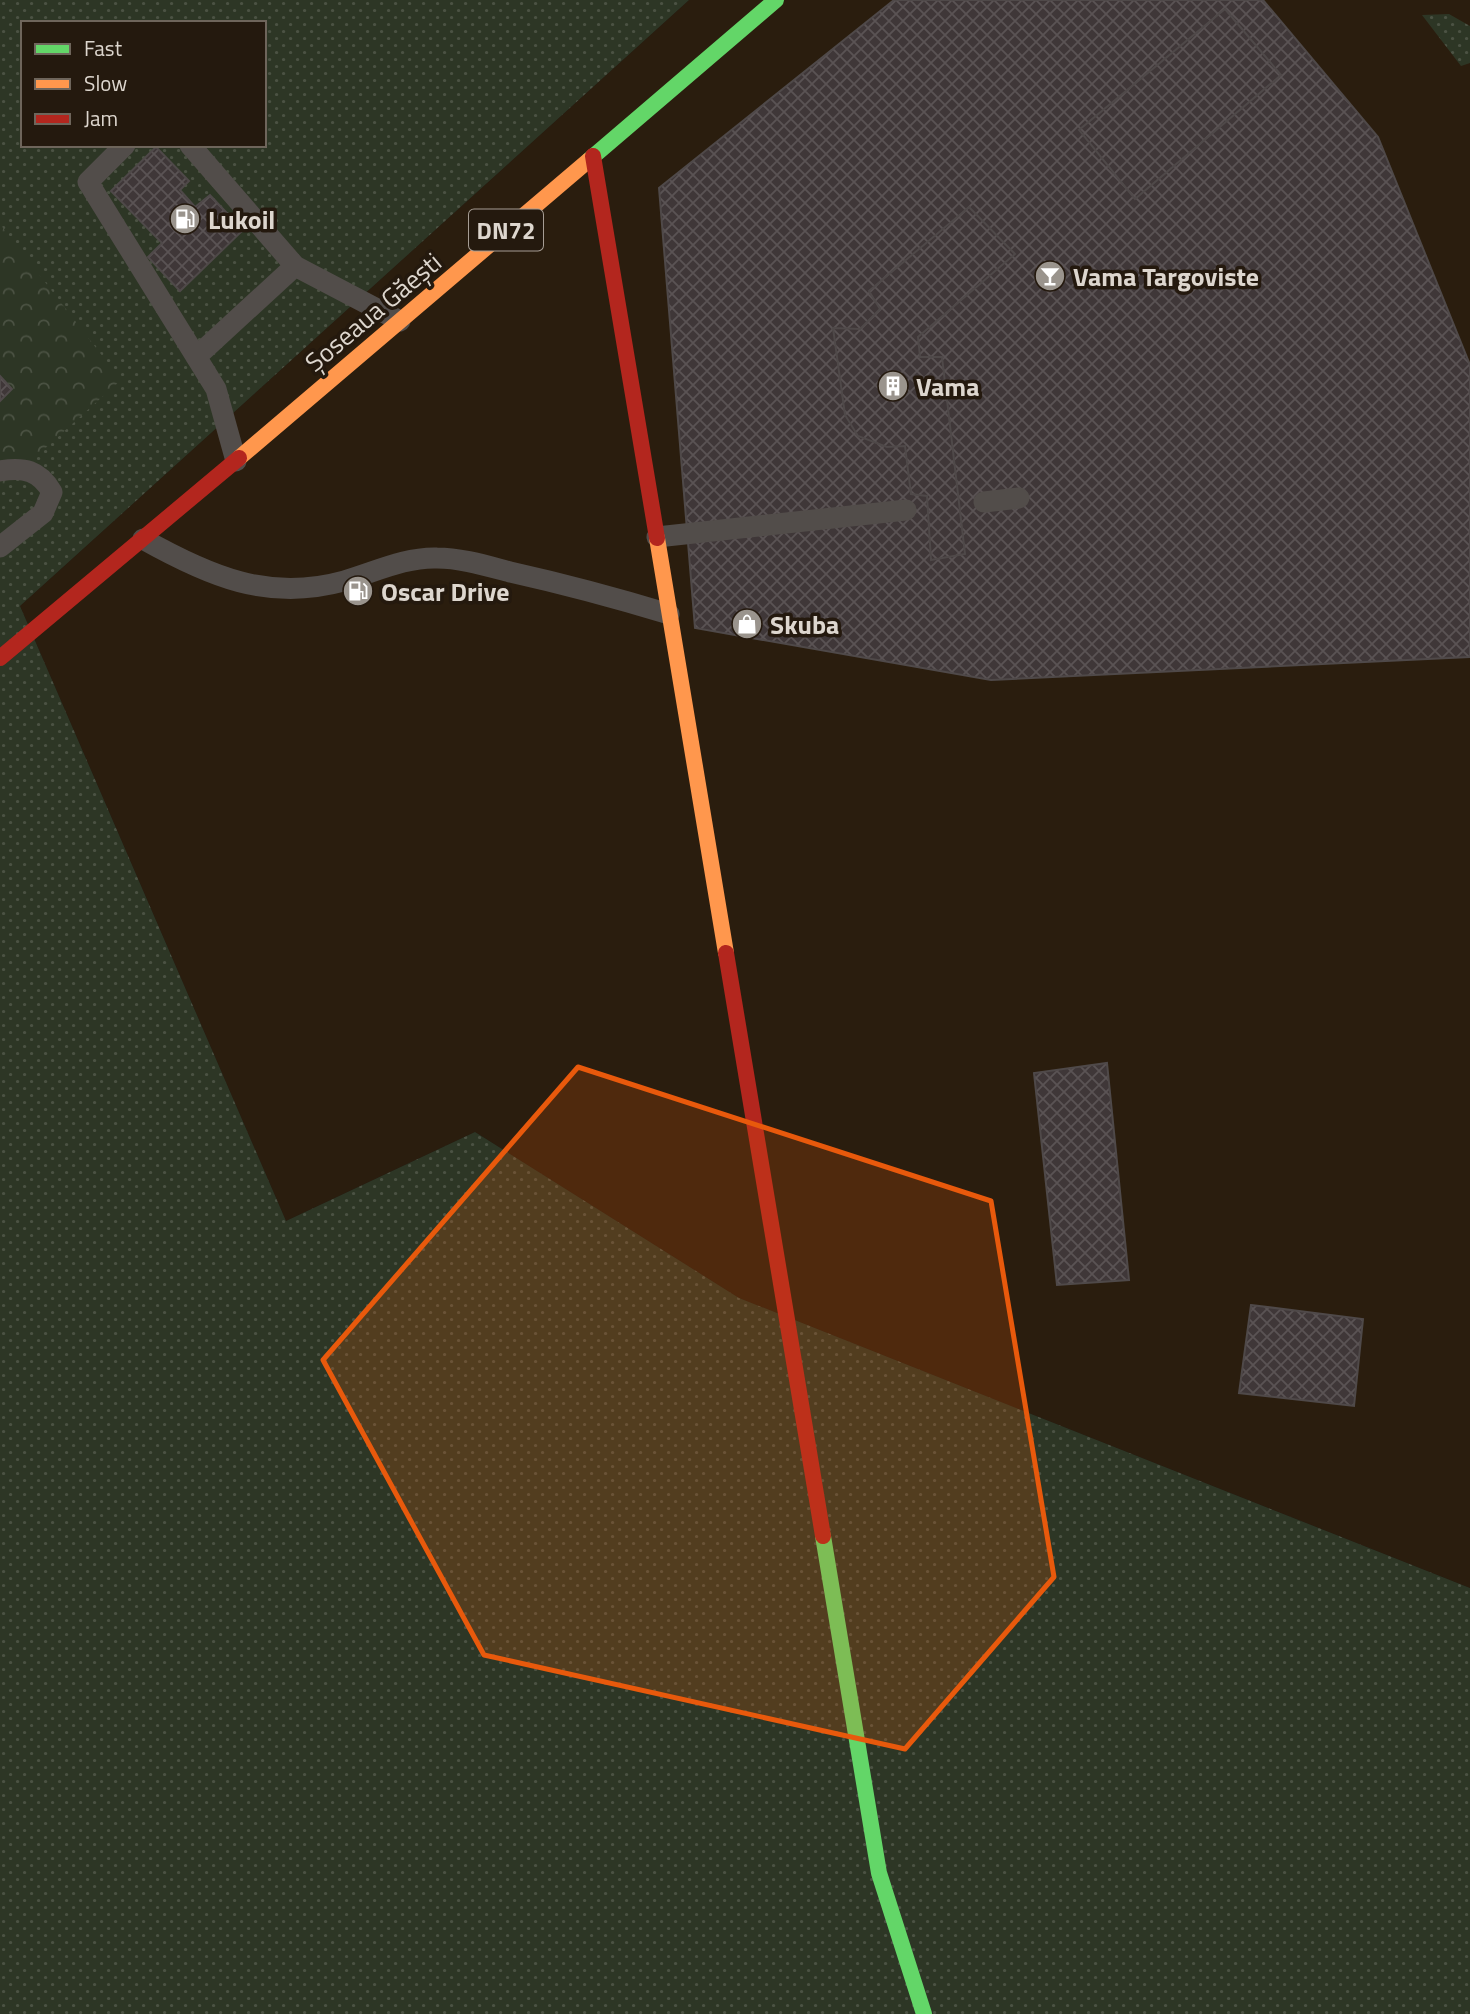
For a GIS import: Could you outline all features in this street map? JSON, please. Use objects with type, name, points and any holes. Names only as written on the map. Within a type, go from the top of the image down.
[{"type":"main road","name":"Șoseaua Găești","points":[[0,658],[236,461],[776,0]]},
{"type":"main road","points":[[593,156],[879,1873],[924,2014]]},
{"type":"lane","points":[[123,147],[88,182],[216,389],[236,461]]},
{"type":"lane","points":[[192,147],[295,266],[400,321]]},
{"type":"lane","points":[[196,357],[295,266]]},
{"type":"lane","points":[[0,471],[21,467],[36,473],[45,480],[52,492],[50,502],[43,513],[0,547]]},
{"type":"lane","points":[[984,502],[1019,498]]},
{"type":"lane","points":[[657,537],[906,510]]},
{"type":"lane","points":[[143,539],[191,566],[227,580],[283,589],[314,588],[412,559],[438,558],[572,586],[669,614]]},
{"type":"highlighted area","points":[[578,1067],[991,1201],[1054,1577],[905,1749],[484,1655],[323,1360]]},
{"type":"shaded area","points":[[689,0],[1470,0],[1470,1588],[739,1298],[475,1132],[286,1221],[20,606]]},
{"type":"green space","points":[[0,0],[689,0],[20,606],[286,1221],[475,1132],[739,1298],[1470,1588],[1470,2014],[0,2014]]},
{"type":"green space","points":[[1449,14],[1470,26],[1470,63],[1461,66],[1422,15]]},
{"type":"green space","points":[[0,224],[121,380],[0,489]]},
{"type":"building","name":"Vama Targoviste","points":[[894,0],[1263,0],[1378,137],[1470,365],[1470,657],[991,680],[695,628],[659,188]]},
{"type":"building","points":[[1225,9],[1281,75],[1135,199],[1079,130]]},
{"type":"building","name":"Lukoil","points":[[156,147],[189,181],[180,190],[195,207],[210,195],[243,230],[180,291],[148,257],[162,243],[111,191]]},
{"type":"building","name":"Vama","points":[[969,207],[1015,254],[918,337],[920,357],[942,357],[965,554],[931,560],[927,496],[911,494],[905,446],[887,447],[858,436],[845,415],[833,328],[860,329],[880,309],[869,291]]},
{"type":"building","points":[[0,376],[12,389],[0,401]]},
{"type":"building","points":[[1107,1063],[1129,1280],[1057,1285],[1034,1073]]},
{"type":"building","points":[[1251,1305],[1363,1319],[1354,1406],[1239,1393]]},
{"type":"traffic: fast","points":[[589,160],[776,0]]},
{"type":"traffic: fast","points":[[823,1536],[879,1873],[924,2014]]},
{"type":"traffic: slow","points":[[239,458],[589,160]]},
{"type":"traffic: slow","points":[[657,538],[726,953]]},
{"type":"traffic: jam","points":[[593,156],[657,538]]},
{"type":"traffic: jam","points":[[0,658],[239,458]]},
{"type":"traffic: jam","points":[[726,953],[823,1536]]},
{"type":"place","name":"Lukoil","points":[[185,219]]},
{"type":"place","name":"Vama Targoviste","points":[[1050,276]]},
{"type":"place","name":"Vama","points":[[893,386]]},
{"type":"place","name":"Oscar Drive","points":[[358,591]]},
{"type":"place","name":"Skuba","points":[[747,624]]}]
